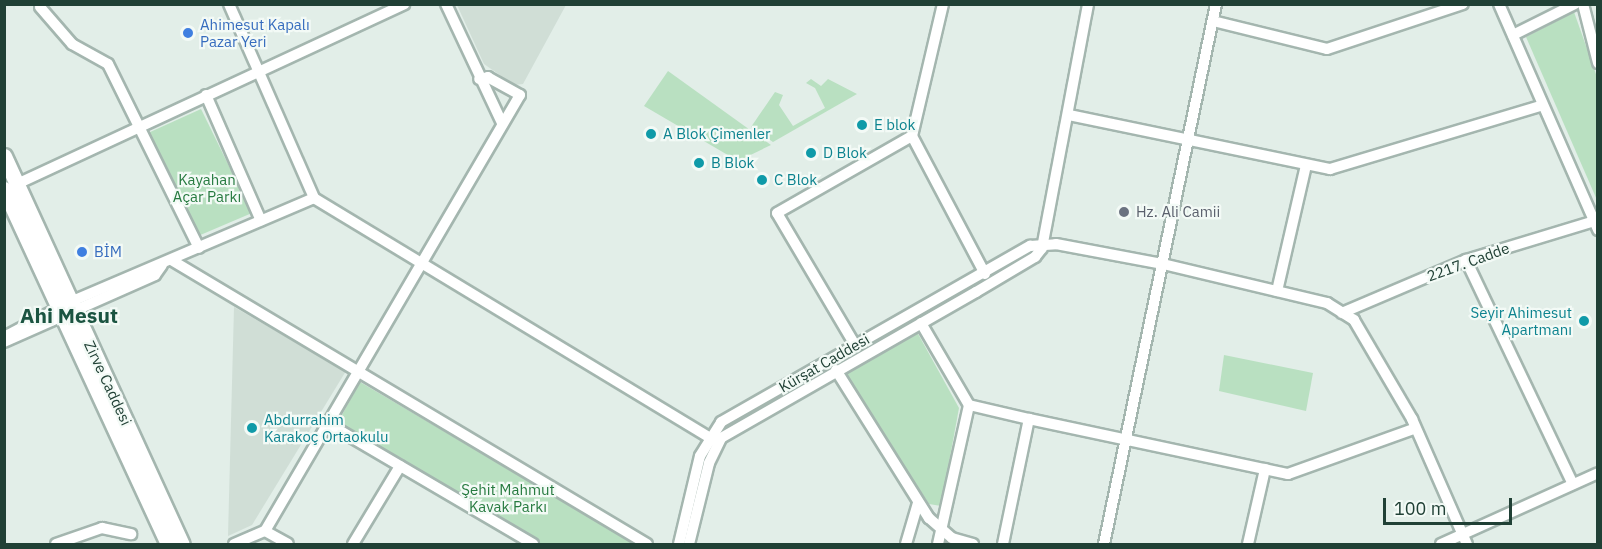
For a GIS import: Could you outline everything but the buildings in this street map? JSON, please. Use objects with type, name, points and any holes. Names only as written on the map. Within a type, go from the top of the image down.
[{"type":"main road","name":"Zirve Caddesi","points":[[4,156],[11,186],[168,544]]},
{"type":"main road","name":"Zirve Caddesi","points":[[66,310],[182,544]]},
{"type":"street","points":[[229,4],[314,198],[713,439],[689,544]]},
{"type":"street","points":[[11,186],[404,4]]},
{"type":"street","points":[[446,4],[479,79],[502,123]]},
{"type":"street","points":[[943,4],[912,136],[985,273]]},
{"type":"street","points":[[1088,4],[1069,115],[1042,248],[1069,244],[1163,264],[1327,303],[1354,320],[1384,368],[1465,539]]},
{"type":"street","points":[[1104,544],[1191,138],[1216,4]]},
{"type":"street","points":[[1213,21],[1327,49],[1463,4]]},
{"type":"street","points":[[1499,4],[1596,224]]},
{"type":"street","points":[[1513,35],[1575,4]]},
{"type":"street","points":[[1582,4],[1598,63]]},
{"type":"street","points":[[41,5],[72,44],[108,64],[199,248]]},
{"type":"street","points":[[234,544],[265,531],[419,263],[520,95],[488,77],[479,79]]},
{"type":"street","points":[[206,95],[261,221]]},
{"type":"street","points":[[1069,115],[1191,138],[1306,165],[1342,168],[1543,105]]},
{"type":"street","points":[[855,345],[777,213],[912,136]]},
{"type":"street","points":[[1277,291],[1306,165]]},
{"type":"street","points":[[4,337],[155,274],[162,265],[314,198]]},
{"type":"street","name":"2217. Cadde","points":[[1342,313],[1466,260],[1596,224]]},
{"type":"street","name":"Kürşat Caddesi","points":[[679,544],[700,456],[713,439],[720,422],[1030,246],[1042,248],[1035,257],[713,439]]},
{"type":"street","points":[[1466,260],[1573,484]]},
{"type":"street","points":[[173,261],[647,544]]},
{"type":"street","points":[[4,342],[66,310]]},
{"type":"street","points":[[921,323],[969,405],[938,544]]},
{"type":"street","points":[[836,370],[918,503],[941,530],[952,538],[973,544]]},
{"type":"street","points":[[969,405],[1126,437],[1288,474],[1414,429]]},
{"type":"street","points":[[1003,544],[1029,419]]},
{"type":"street","points":[[327,423],[533,544]]},
{"type":"street","points":[[353,544],[399,466]]},
{"type":"street","points":[[1248,544],[1265,469]]},
{"type":"street","points":[[1441,544],[1465,539],[1598,473]]},
{"type":"street","points":[[906,544],[918,503]]},
{"type":"street","points":[[56,544],[102,528],[130,534]]},
{"type":"street","points":[[265,531],[288,544]]},
{"type":"shaded area","points":[[457,5],[566,5],[523,84],[514,85],[484,64]]},
{"type":"shaded area","points":[[234,307],[346,371],[252,525],[228,536]]},
{"type":"green space","points":[[1574,12],[1597,77],[1597,200],[1526,37]]},
{"type":"green space","points":[[668,71],[771,145],[738,161],[644,106]]},
{"type":"green space","points":[[811,79],[821,86],[828,79],[857,94],[773,142],[751,127],[775,92],[783,95],[779,105],[793,126],[825,108],[815,88],[806,83]]},
{"type":"green space","name":"Kayahan Açar Parkı","points":[[201,109],[252,213],[198,236],[148,133]]},
{"type":"green space","points":[[917,332],[959,408],[941,506],[929,504],[843,373]]},
{"type":"green space","points":[[1224,355],[1313,373],[1306,411],[1219,391]]},
{"type":"green space","name":"Şehit Mahmut Kavak Parkı","points":[[360,382],[636,544],[541,544],[337,424]]},
{"type":"place","name":"Ahimesut Kapalı Pazar Yeri","points":[[188,33]]},
{"type":"place","name":"E blok","points":[[862,125]]},
{"type":"place","name":"A Blok Çimenler","points":[[651,134]]},
{"type":"place","name":"D Blok","points":[[811,153]]},
{"type":"place","name":"B Blok","points":[[699,163]]},
{"type":"place","name":"C Blok","points":[[762,180]]},
{"type":"place","name":"Hz. Ali Camii","points":[[1124,212]]},
{"type":"place","name":"BİM","points":[[82,252]]},
{"type":"place","name":"Seyir Ahimesut Apartmanı","points":[[1584,321]]},
{"type":"place","name":"Abdurrahim Karakoç Ortaokulu","points":[[252,428]]},
{"type":"district","name":"Ahi Mesut","points":[[69,315]]}]
